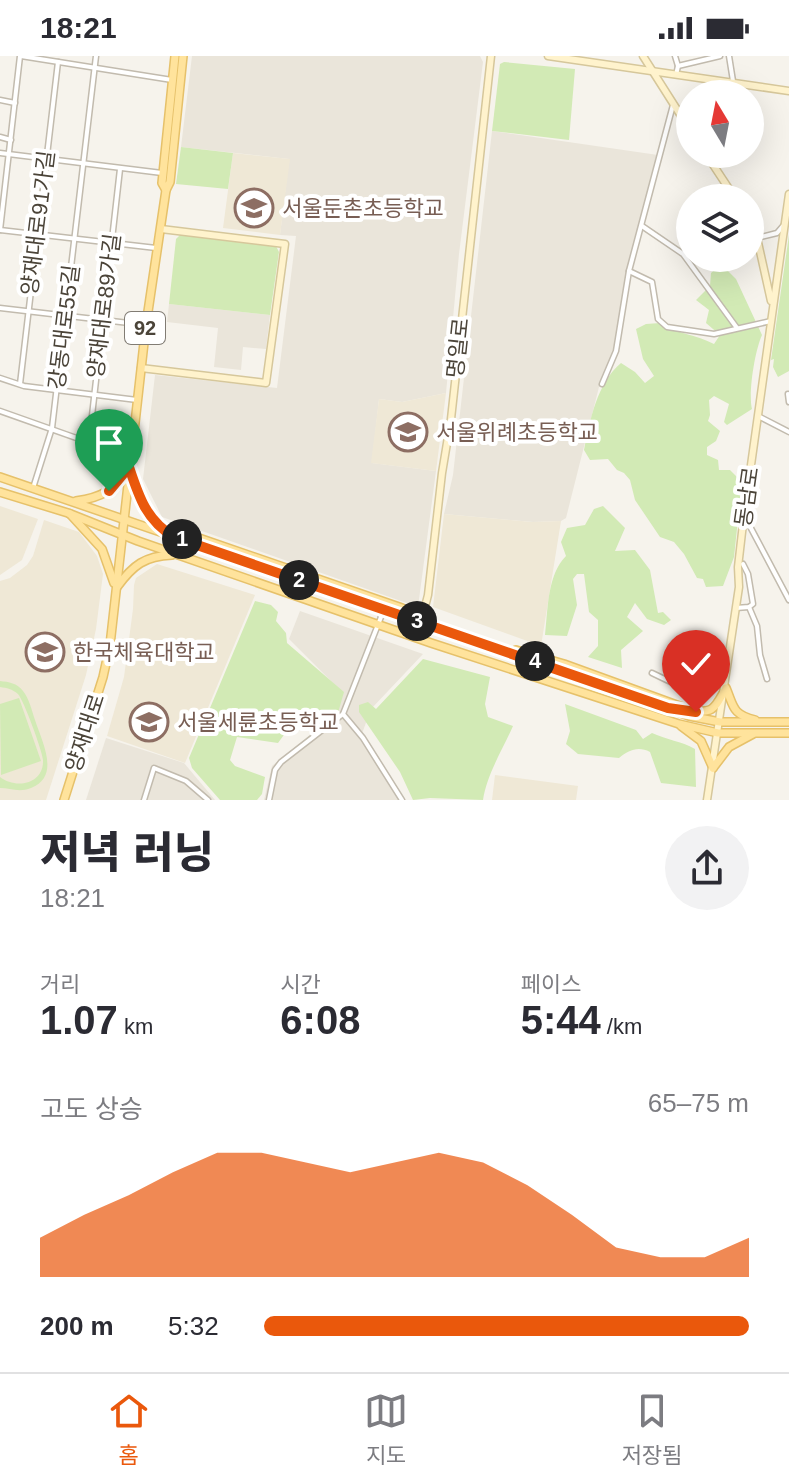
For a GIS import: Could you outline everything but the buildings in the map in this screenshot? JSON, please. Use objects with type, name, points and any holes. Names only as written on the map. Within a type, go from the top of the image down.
[{"type":"main road","name":"양재대로","points":[[166,190],[162,173],[175,56]]},
{"type":"main road","name":"양재대로","points":[[64,800],[110,645],[146,325],[166,190],[170,182],[183,56]]},
{"type":"main road","name":"명일로","points":[[417,638],[428,595],[451,419],[491,56]]},
{"type":"main road","points":[[548,56],[724,80]]},
{"type":"main road","points":[[643,56],[676,109]]},
{"type":"main road","points":[[662,87],[666,73]]},
{"type":"main road","points":[[764,87],[789,91]]},
{"type":"main road","name":"동남로","points":[[707,800],[736,608],[744,515],[789,194]]},
{"type":"main road","points":[[141,368],[266,383],[285,244],[161,229]]},
{"type":"main road","points":[[764,271],[772,309]]},
{"type":"main road","points":[[74,501],[102,496],[129,467],[145,510],[154,523],[174,537],[193,536],[402,608],[422,622]]},
{"type":"main road","points":[[0,477],[689,716],[720,722],[789,722]]},
{"type":"main road","points":[[0,492],[68,513],[176,555],[417,638],[679,724],[718,733],[789,733]]},
{"type":"main road","points":[[68,513],[102,549],[116,589]]},
{"type":"main road","points":[[116,589],[129,570],[146,558],[176,555]]},
{"type":"main road","points":[[497,647],[527,652],[696,712]]},
{"type":"main road","points":[[512,670],[505,663],[508,657],[523,656]]},
{"type":"main road","points":[[668,708],[696,712],[714,709],[725,689]]},
{"type":"main road","points":[[725,689],[735,712],[744,718],[765,722]]},
{"type":"main road","points":[[679,724],[701,741],[713,768],[729,747],[755,733]]},
{"type":"street","points":[[158,249],[0,230],[2,192],[21,56],[172,80]]},
{"type":"street","name":"강동대로55길","points":[[33,488],[52,428],[96,56]]},
{"type":"street","points":[[675,56],[678,66],[676,75]]},
{"type":"street","points":[[678,66],[720,56]]},
{"type":"street","points":[[729,56],[733,80]]},
{"type":"street","name":"양재대로91가길","points":[[20,384],[58,62]]},
{"type":"street","points":[[0,100],[15,103]]},
{"type":"street","points":[[602,384],[616,351],[629,271],[673,104]]},
{"type":"street","points":[[0,137],[11,140]]},
{"type":"street","points":[[0,153],[162,173]]},
{"type":"street","name":"양재대로89가길","points":[[89,442],[120,169]]},
{"type":"street","points":[[764,236],[777,233],[785,222]]},
{"type":"street","points":[[642,226],[683,254],[737,329]]},
{"type":"street","points":[[629,271],[652,282],[658,319],[667,327],[714,334],[771,321]]},
{"type":"street","points":[[0,308],[146,325]]},
{"type":"street","points":[[0,378],[57,390],[137,400]]},
{"type":"street","points":[[788,394],[789,402]]},
{"type":"street","points":[[0,411],[130,457]]},
{"type":"street","points":[[758,416],[789,432]]},
{"type":"street","points":[[744,515],[789,600]]},
{"type":"street","points":[[736,608],[753,604],[748,574],[743,564]]},
{"type":"street","points":[[269,800],[275,770],[281,762],[343,714],[378,624],[381,613],[377,606]]},
{"type":"street","points":[[749,607],[757,626],[760,655],[767,679]]},
{"type":"street","points":[[652,673],[700,696],[696,712]]},
{"type":"street","points":[[343,714],[363,738],[402,800]]},
{"type":"street","points":[[144,800],[154,768],[186,781],[208,800]]},
{"type":"shaded area","points":[[192,56],[480,56],[483,62],[459,254],[446,393],[402,402],[379,399],[372,463],[436,471],[418,607],[162,517],[143,479],[155,375],[277,388],[296,236],[280,235],[289,159],[181,147]]},
{"type":"shaded area","points":[[492,131],[658,155],[613,350],[599,387],[566,518],[561,521],[533,522],[444,514],[453,475]]},
{"type":"shaded area","name":"서울둔촌초등학교","points":[[233,153],[290,159],[280,235],[223,228]]},
{"type":"shaded area","points":[[169,304],[270,315],[266,349],[243,347],[241,370],[214,367],[218,328],[167,322]]},
{"type":"shaded area","name":"서울위례초등학교","points":[[446,393],[436,471],[371,463],[379,399],[402,402]]},
{"type":"shaded area","points":[[0,506],[38,519],[22,560],[0,575]]},
{"type":"shaded area","points":[[444,514],[532,522],[561,521],[541,646],[433,607]]},
{"type":"shaded area","name":"한국체육대학교","points":[[44,520],[79,532],[97,556],[103,574],[96,629],[86,675],[46,800],[0,800],[0,581],[10,578],[27,565],[33,556]]},
{"type":"shaded area","points":[[157,564],[255,595],[185,763],[107,736],[124,677],[136,578]]},
{"type":"shaded area","points":[[300,611],[423,654],[371,709],[360,739],[382,766],[399,800],[264,800],[272,766],[334,715],[342,692],[289,639]]},
{"type":"shaded area","points":[[106,738],[184,763],[215,800],[86,800]]},
{"type":"shaded area","points":[[495,775],[578,786],[576,800],[492,800]]},
{"type":"green space","points":[[500,64],[575,69],[569,140],[492,131]]},
{"type":"green space","points":[[181,147],[233,153],[228,189],[176,184]]},
{"type":"green space","points":[[180,235],[276,246],[279,252],[270,315],[169,304],[176,239]]},
{"type":"green space","points":[[789,235],[789,371],[778,377],[773,367],[774,359],[771,360]]},
{"type":"green space","points":[[729,272],[736,279],[762,335],[753,372],[752,409],[727,425],[724,422],[729,404],[714,396],[709,400],[708,421],[720,431],[716,441],[707,447],[707,455],[718,460],[719,470],[730,470],[742,482],[734,557],[723,586],[706,587],[674,542],[660,537],[635,500],[630,480],[624,473],[608,459],[590,460],[584,450],[600,391],[613,371],[621,363],[645,383],[654,376],[643,359],[636,329],[646,324],[660,323],[714,344],[720,335],[706,323],[709,310],[696,300],[710,286],[711,273]]},
{"type":"green space","points":[[603,506],[625,528],[615,551],[635,550],[650,570],[658,613],[663,612],[671,620],[664,625],[647,619],[635,603],[627,617],[643,631],[621,650],[622,668],[588,657],[598,646],[598,620],[589,612],[584,574],[577,574],[573,579],[577,605],[567,636],[545,635],[552,583],[566,556],[561,542],[567,528],[585,525],[594,509]]},
{"type":"green space","points":[[255,601],[271,605],[278,612],[276,621],[286,633],[287,643],[344,692],[338,713],[303,719],[289,728],[278,743],[237,737],[230,760],[235,766],[265,777],[262,794],[257,800],[220,800],[192,768],[189,758]]},
{"type":"green space","points":[[423,659],[490,677],[485,704],[488,717],[513,726],[491,772],[483,800],[413,800],[400,772],[359,712],[359,705],[368,702],[376,709]]},
{"type":"green space","points":[[0,681],[21,688],[45,748],[45,775],[40,783],[31,788],[0,788],[0,777],[13,783],[34,780],[39,775],[43,760],[21,698],[14,691],[0,687]]},
{"type":"green space","points":[[19,698],[41,761],[1,775],[0,704]]},
{"type":"green space","points":[[565,704],[636,730],[643,739],[652,733],[695,749],[696,787],[661,783],[650,752],[646,750],[634,750],[619,758],[578,754],[566,744],[570,731]]},
{"type":"place","name":"서울둔촌초등학교","points":[[254,208]]},
{"type":"place","name":"서울위례초등학교","points":[[408,432]]},
{"type":"place","name":"한국체육대학교","points":[[45,652]]},
{"type":"place","name":"서울세륜초등학교","points":[[149,722]]},
{"type":"route","points":[[109,491],[129,467],[145,510],[154,523],[174,537],[668,708],[696,712]]}]
